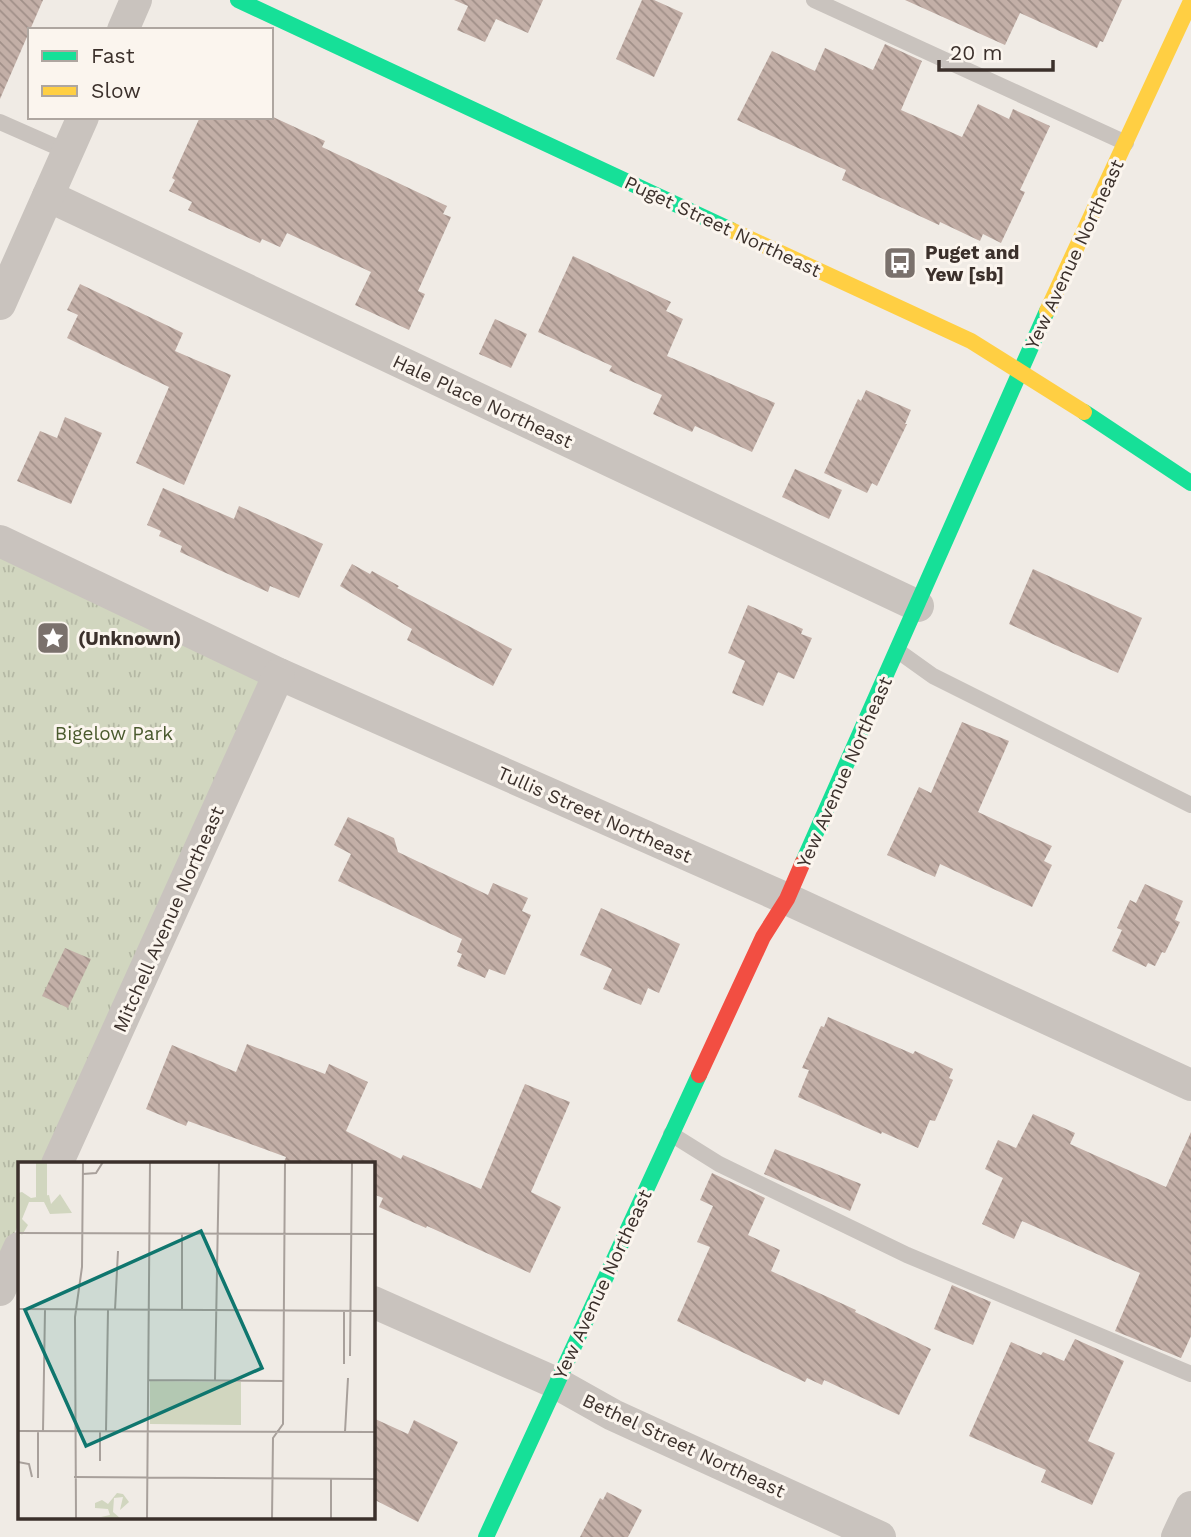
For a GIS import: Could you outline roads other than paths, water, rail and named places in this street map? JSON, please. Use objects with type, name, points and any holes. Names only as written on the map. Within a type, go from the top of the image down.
[{"type":"street","points":[[124,28],[136,0]]},
{"type":"street","name":"Puget Street Northeast","points":[[238,0],[971,341],[1020,370],[1191,483]]},
{"type":"street","name":"Yew Avenue Northeast","points":[[486,1537],[763,937],[787,900],[1020,370],[1191,1]]},
{"type":"street","points":[[0,304],[82,119]]},
{"type":"street","name":"Hale Place Northeast","points":[[48,196],[918,606]]},
{"type":"street","name":"Tullis Street Northeast","points":[[0,541],[279,674],[787,900],[1191,1085]]},
{"type":"street","name":"Mitchell Avenue Northeast","points":[[65,1162],[279,674]]},
{"type":"street","points":[[0,1290],[18,1250]]},
{"type":"street","name":"Bethel Street Northeast","points":[[374,1302],[556,1383],[613,1415],[880,1537]]},
{"type":"street","points":[[1177,1537],[1191,1507]]},
{"type":"lane","points":[[814,0],[1126,143]]},
{"type":"lane","points":[[0,122],[68,152]]},
{"type":"lane","points":[[898,651],[933,676],[1191,805]]},
{"type":"lane","points":[[671,1134],[719,1164],[907,1255],[1191,1374]]},
{"type":"place","name":"Puget and Yew [sb]","points":[[900,263]]},
{"type":"place","name":"(Unknown)","points":[[53,638]]},
{"type":"park label","name":"Bigelow Park","points":[[114,733]]}]
